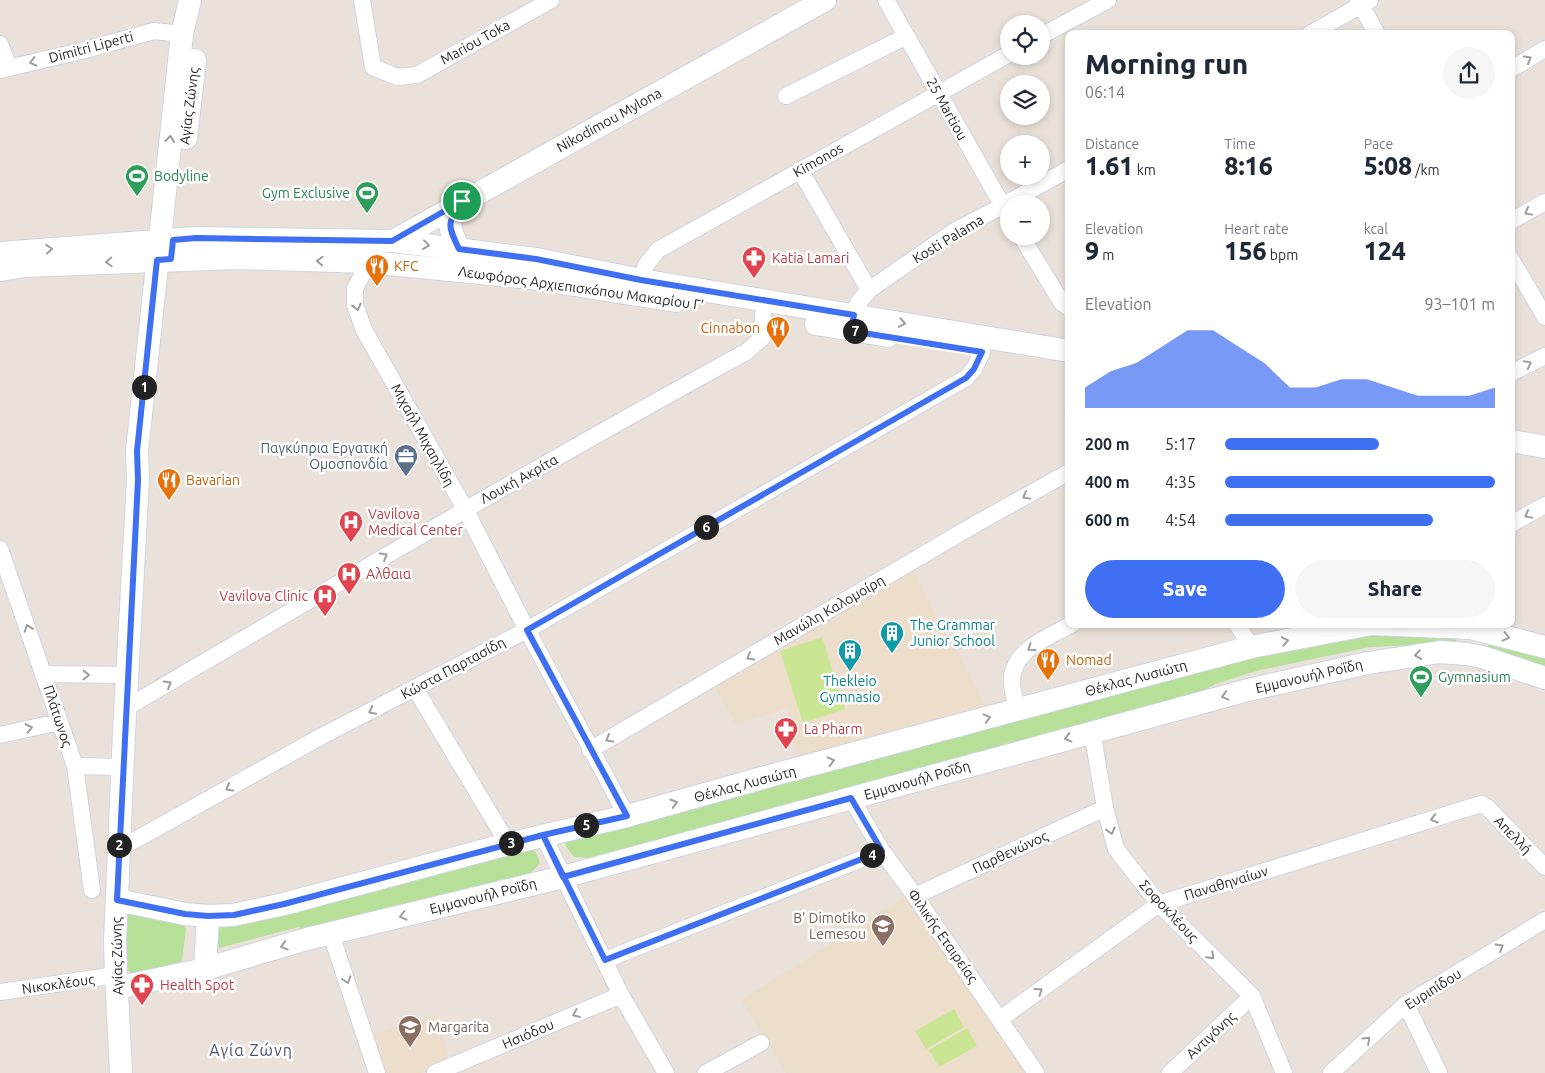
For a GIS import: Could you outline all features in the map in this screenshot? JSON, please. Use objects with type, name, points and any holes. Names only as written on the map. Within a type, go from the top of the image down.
[{"type":"main road","name":"Αγίας Ζώνης","points":[[165,250],[182,34],[191,0]]},
{"type":"main road","name":"Αγίας Ζώνης","points":[[121,1073],[116,982],[117,900],[138,480],[137,451],[198,31],[191,0]]},
{"type":"main road","name":"Nikodimou Mylona","points":[[392,241],[825,0]]},
{"type":"main road","points":[[459,249],[452,234],[450,223],[451,216],[462,201]]},
{"type":"main road","name":"Λεωφόρος Αρχιεπισκόπου Μακαρίου Γ’","points":[[0,270],[165,250],[196,238],[392,241],[536,259],[853,323],[982,352],[1065,365]]},
{"type":"main road","name":"Λεωφόρος Αρχιεπισκόπου Μακαρίου Γ’","points":[[0,253],[165,250],[237,258],[368,262],[530,278],[763,315],[853,323],[1065,350]]},
{"type":"main road","points":[[1515,432],[1545,436]]},
{"type":"main road","points":[[1515,442],[1545,447]]},
{"type":"main road","name":"Θέκλας Λυσιώτη","points":[[117,900],[176,912],[208,916],[234,915],[284,904],[543,835],[627,816],[1251,647],[1349,628]]},
{"type":"main road","points":[[1467,654],[1471,628]]},
{"type":"main road","name":"Θέκλας Λυσιώτη","points":[[1471,628],[1545,647]]},
{"type":"main road","name":"Εμμανουήλ Ροΐδη","points":[[116,982],[205,969],[331,934],[563,877],[1092,731],[1248,690],[1368,663],[1440,652],[1467,654],[1482,657],[1545,678]]},
{"type":"main road","points":[[205,969],[208,916]]},
{"type":"street","name":"Mariou Toka","points":[[362,0],[372,67],[397,77],[417,75],[551,0]]},
{"type":"street","name":"25 Martiou","points":[[886,0],[1000,202]]},
{"type":"street","points":[[1050,31],[1108,0]]},
{"type":"street","points":[[1317,30],[1363,2],[1375,30]]},
{"type":"street","name":"Dimitri Liperti","points":[[5,69],[154,31],[182,34]]},
{"type":"street","points":[[786,96],[907,36]]},
{"type":"street","points":[[0,44],[5,69]]},
{"type":"street","points":[[1515,67],[1545,50]]},
{"type":"street","name":"Kimonos","points":[[641,280],[646,265],[658,250],[1000,59]]},
{"type":"street","points":[[800,170],[869,290]]},
{"type":"street","name":"Kosti Palama","points":[[1029,195],[1065,171]]},
{"type":"street","points":[[1515,219],[1545,202]]},
{"type":"street","name":"Kosti Palama","points":[[853,323],[858,303],[869,290],[956,230],[1000,213]]},
{"type":"street","points":[[1027,245],[1065,305]]},
{"type":"street","name":"Μιχαήλ Μιχαηλίδη","points":[[368,262],[355,288],[355,305],[364,330],[465,509],[590,750],[627,816]]},
{"type":"street","points":[[1515,266],[1545,317]]},
{"type":"street","name":"Λουκή Ακρίτα","points":[[126,708],[465,509],[746,352],[762,338],[763,315]]},
{"type":"street","name":"Κώστα Παρτασίδη","points":[[119,849],[322,736],[527,630],[966,378],[974,369],[982,352]]},
{"type":"street","points":[[1515,371],[1545,356]]},
{"type":"street","name":"Μανώλη Καλομοίρη","points":[[590,750],[974,525],[1065,474]]},
{"type":"street","points":[[1515,522],[1545,505]]},
{"type":"street","name":"Πλάτωνος","points":[[0,549],[75,766],[92,890]]},
{"type":"street","points":[[1018,710],[1012,683],[1013,667],[1027,650],[1065,628]]},
{"type":"street","points":[[1239,628],[1251,647]]},
{"type":"street","points":[[44,674],[128,675]]},
{"type":"street","points":[[416,688],[508,844]]},
{"type":"street","points":[[0,734],[59,722]]},
{"type":"street","name":"Σοφοκλέους","points":[[1092,731],[1106,808],[1116,849],[1159,904],[1252,996],[1284,1073]]},
{"type":"street","points":[[75,766],[123,767]]},
{"type":"street","name":"Φιλικής Εταιρείας","points":[[851,798],[882,851],[1036,1073]]},
{"type":"street","name":"Απελλή","points":[[1480,804],[1487,807],[1545,867]]},
{"type":"street","name":"Παναθηναίων","points":[[1000,1019],[1159,904],[1480,804]]},
{"type":"street","name":"Παρθενώνος","points":[[915,896],[1106,808]]},
{"type":"street","points":[[543,835],[621,995],[666,1073]]},
{"type":"street","points":[[605,960],[882,851]]},
{"type":"street","name":"Ευριπίδου","points":[[1332,1073],[1406,1004],[1545,920]]},
{"type":"street","points":[[331,934],[377,1073]]},
{"type":"street","name":"Νικοκλέους","points":[[0,992],[116,982]]},
{"type":"street","name":"Ησιόδου","points":[[435,1073],[621,995]]},
{"type":"street","name":"Αντιγόνης","points":[[1170,1073],[1252,996]]},
{"type":"street","points":[[1406,1004],[1439,1073]]},
{"type":"street","points":[[706,1073],[761,1043]]},
{"type":"shaded area","points":[[913,572],[986,705],[799,760],[786,709],[736,724],[713,685]]},
{"type":"shaded area","name":"B' Dimotiko Lemesou","points":[[907,895],[1030,1073],[786,1073],[741,1000]]},
{"type":"shaded area","name":"Margarita","points":[[438,1015],[449,1061],[420,1073],[383,1073],[369,1035]]},
{"type":"green space","points":[[1363,634],[1456,638],[1456,645],[1370,647],[1260,670],[1218,683],[1202,691],[1172,701],[591,858],[574,857],[565,845],[568,839],[1309,641]]},
{"type":"green space","points":[[822,637],[845,709],[803,723],[780,651]]},
{"type":"green space","points":[[1493,643],[1545,658],[1545,671],[1488,652],[1488,645]]},
{"type":"green space","points":[[531,849],[536,852],[540,863],[532,872],[525,876],[302,934],[299,927],[219,948],[214,929],[228,924]]},
{"type":"green space","points":[[131,913],[183,924],[186,929],[182,961],[172,965],[131,973],[127,970],[124,914]]},
{"type":"green space","points":[[954,1009],[964,1027],[926,1049],[915,1031]]},
{"type":"green space","points":[[967,1028],[977,1046],[939,1067],[929,1050]]},
{"type":"place","name":"Bodyline","points":[[137,197]]},
{"type":"place","name":"Gym Exclusive","points":[[367,214]]},
{"type":"place","name":"Katia Lamari","points":[[754,279]]},
{"type":"place","name":"KFC","points":[[377,287]]},
{"type":"place","name":"Cinnabon","points":[[778,349]]},
{"type":"place","name":"Παγκύπρια Εργατική Ομοσπονδία","points":[[406,477]]},
{"type":"place","name":"Bavarian","points":[[169,501]]},
{"type":"place","name":"Vavilova Medical Center","points":[[351,543]]},
{"type":"place","name":"Αλθαια","points":[[349,595]]},
{"type":"place","name":"Vavilova Clinic","points":[[325,617]]},
{"type":"place","name":"The Grammar Junior School","points":[[892,654]]},
{"type":"place","name":"Thekleio Gymnasio","points":[[850,672]]},
{"type":"place","name":"Nomad","points":[[1048,681]]},
{"type":"place","name":"Gymnasium","points":[[1421,698]]},
{"type":"place","name":"La Pharm","points":[[786,750]]},
{"type":"place","name":"B' Dimotiko Lemesou","points":[[883,947]]},
{"type":"place","name":"Health Spot","points":[[142,1006]]},
{"type":"place","name":"Margarita","points":[[410,1048]]},
{"type":"district","name":"Αγία Ζώνη","points":[[251,1050]]},
{"type":"route","points":[[462,201],[392,241],[196,238],[173,240],[171,259],[157,260],[137,451],[138,480],[117,900],[185,914],[208,916],[234,915],[284,904],[543,835],[563,877],[605,960],[882,851],[851,798],[563,877],[550,850],[543,835],[627,816],[527,630],[966,378],[974,369],[982,352],[851,331],[854,315],[641,280],[536,259],[459,249],[452,234],[450,223],[451,216],[462,201]]}]
